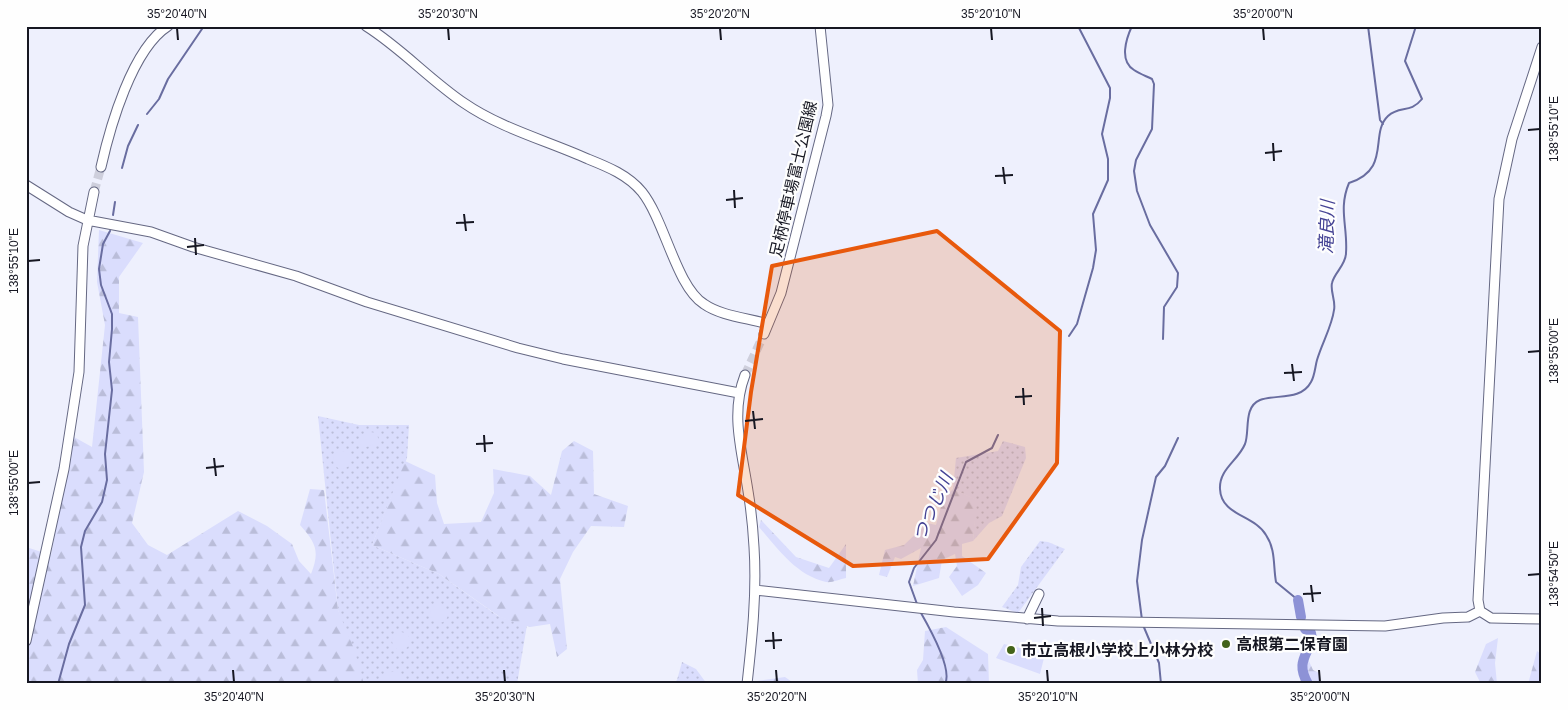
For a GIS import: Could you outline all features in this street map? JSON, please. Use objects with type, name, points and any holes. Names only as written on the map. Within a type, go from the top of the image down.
[{"type":"street","points":[[101,167],[121,96],[154,36],[168,26]]},
{"type":"street","points":[[366,26],[383,36],[450,92],[481,114],[620,173],[646,198],[658,218],[684,280],[702,303],[713,309],[768,324]]},
{"type":"street","name":"足柄停車場富士公園線","points":[[764,334],[781,293],[828,105],[820,26]]},
{"type":"street","points":[[1542,47],[1512,139],[1499,199],[1478,600],[1480,610],[1491,618],[1542,619]]},
{"type":"street","points":[[26,185],[69,212],[87,220],[140,229],[193,247],[296,276],[394,310],[533,352],[739,393]]},
{"type":"street","points":[[26,641],[64,469],[79,372],[82,267],[87,220],[94,192]]},
{"type":"street","points":[[745,375],[739,393],[737,425],[751,516],[755,590],[747,684]]},
{"type":"street","points":[[755,590],[1027,619],[1385,626],[1443,618],[1468,617],[1480,610]]},
{"type":"street","points":[[1027,619],[1039,594]]},
{"type":"highlighted area","points":[[937,231],[1060,331],[1057,463],[988,559],[853,566],[738,495],[751,392],[772,266]]},
{"type":"green space","points":[[99,230],[143,243],[119,277],[119,313],[138,317],[144,472],[132,523],[148,545],[167,555],[238,511],[267,526],[292,544],[299,561],[311,574],[316,553],[315,548],[310,537],[300,525],[310,489],[324,490],[338,610],[354,649],[364,684],[26,684],[26,547],[51,555],[74,437],[92,447],[105,325],[97,282]]},
{"type":"green space","points":[[318,416],[359,425],[409,425],[407,458],[372,545],[439,574],[498,616],[527,625],[517,684],[361,684],[338,610]]},
{"type":"green space","points":[[370,432],[377,433],[379,443],[363,448],[359,442],[360,435]]},
{"type":"green space","points":[[574,441],[593,451],[594,494],[628,506],[624,527],[591,526],[573,552],[560,579],[567,649],[557,657],[550,624],[530,627],[500,617],[439,574],[372,545],[405,461],[435,475],[437,503],[444,524],[481,522],[494,493],[493,469],[530,476],[551,495],[562,451]]},
{"type":"green space","points":[[1003,441],[1025,447],[1026,458],[1002,516],[989,523],[973,541],[976,500],[953,489],[956,458],[998,451]]},
{"type":"green space","points":[[342,451],[348,454],[351,460],[348,466],[342,469],[336,466],[333,460],[336,454]]},
{"type":"green space","points":[[953,489],[977,500],[973,541],[962,544],[962,556],[986,573],[978,585],[962,596],[949,577],[957,566],[955,554],[942,560],[939,578],[913,586],[921,548],[901,559],[895,557],[887,577],[879,575],[885,550],[904,545],[927,523],[936,525],[943,499]]},
{"type":"green space","points":[[761,520],[796,557],[829,568],[846,544],[846,578],[826,582],[806,574],[788,560],[759,527]]},
{"type":"green space","points":[[1040,541],[1065,549],[1018,613],[1002,607],[1018,585],[1021,567]]},
{"type":"green space","points":[[439,605],[445,608],[448,614],[445,620],[439,623],[433,620],[430,614],[433,608]]},
{"type":"green space","points":[[946,627],[988,654],[989,684],[918,684],[917,670],[923,660],[925,631]]},
{"type":"green space","points":[[401,632],[407,635],[410,641],[407,647],[401,650],[395,647],[392,641],[395,635]]},
{"type":"green space","points":[[1498,638],[1495,663],[1497,684],[1481,684],[1475,672],[1486,644]]},
{"type":"green space","points":[[1004,644],[1045,654],[1040,674],[996,658]]},
{"type":"green space","points":[[1537,651],[1542,655],[1542,673],[1539,684],[1528,684]]},
{"type":"green space","points":[[1308,659],[1313,670],[1319,673],[1319,684],[1306,684],[1303,669]]},
{"type":"green space","points":[[682,662],[696,669],[707,684],[673,684],[677,680]]},
{"type":"green space","points":[[395,671],[401,673],[403,683],[384,684],[385,674]]},
{"type":"green space","points":[[785,677],[795,684],[750,684],[750,682]]},
{"type":"waterway","points":[[147,114],[159,99],[168,79],[204,26]]},
{"type":"waterway","name":"つつじ川","points":[[1069,336],[1077,324],[1093,268],[1096,250],[1093,214],[1108,180],[1108,159],[1102,134],[1110,98],[1110,88],[1078,26]]},
{"type":"waterway","points":[[1132,26],[1126,43],[1125,56],[1129,66],[1152,79],[1154,84],[1152,129],[1136,160],[1134,171],[1137,191],[1150,225],[1178,273],[1177,287],[1164,307],[1163,339]]},
{"type":"waterway","name":"滝良川","points":[[1368,26],[1380,120],[1383,124]]},
{"type":"waterway","name":"滝良川","points":[[1298,600],[1276,582],[1273,552],[1266,535],[1261,528],[1226,505],[1222,498],[1220,482],[1222,476],[1245,444],[1249,414],[1255,403],[1266,398],[1288,396],[1301,392],[1307,388],[1312,379],[1333,316],[1332,283],[1345,257],[1344,201],[1349,183],[1362,177],[1371,169],[1378,151],[1380,132],[1388,116],[1418,104],[1422,99],[1405,61],[1416,26]]},
{"type":"waterway","points":[[122,168],[128,146],[138,125]]},
{"type":"waterway","points":[[113,215],[115,202]]},
{"type":"waterway","points":[[58,684],[69,644],[85,605],[81,547],[85,531],[102,502],[107,480],[105,454],[112,390],[109,362],[112,314],[101,285],[99,269],[103,244],[110,231]]},
{"type":"waterway","name":"つつじ川","points":[[917,604],[909,582],[914,568],[936,540],[966,462],[992,448],[998,435]]},
{"type":"waterway","points":[[1142,620],[1137,581],[1142,540],[1156,477],[1165,466],[1178,438]]},
{"type":"waterway","name":"滝良川","points":[[1298,600],[1301,617]]},
{"type":"waterway","name":"つつじ川","points":[[921,613],[943,659],[947,677],[945,684]]},
{"type":"waterway","points":[[1143,625],[1159,663],[1161,684]]},
{"type":"waterway","name":"滝良川","points":[[1305,629],[1311,633],[1312,639],[1302,665],[1304,677],[1308,684]]},
{"type":"tunnel","points":[[94,192],[101,167]]},
{"type":"tunnel","points":[[745,375],[764,334]]},
{"type":"place","name":"高根第二保育園","points":[[1226,644]]},
{"type":"place","name":"市立高根小学校上小林分校","points":[[1011,650]]}]
